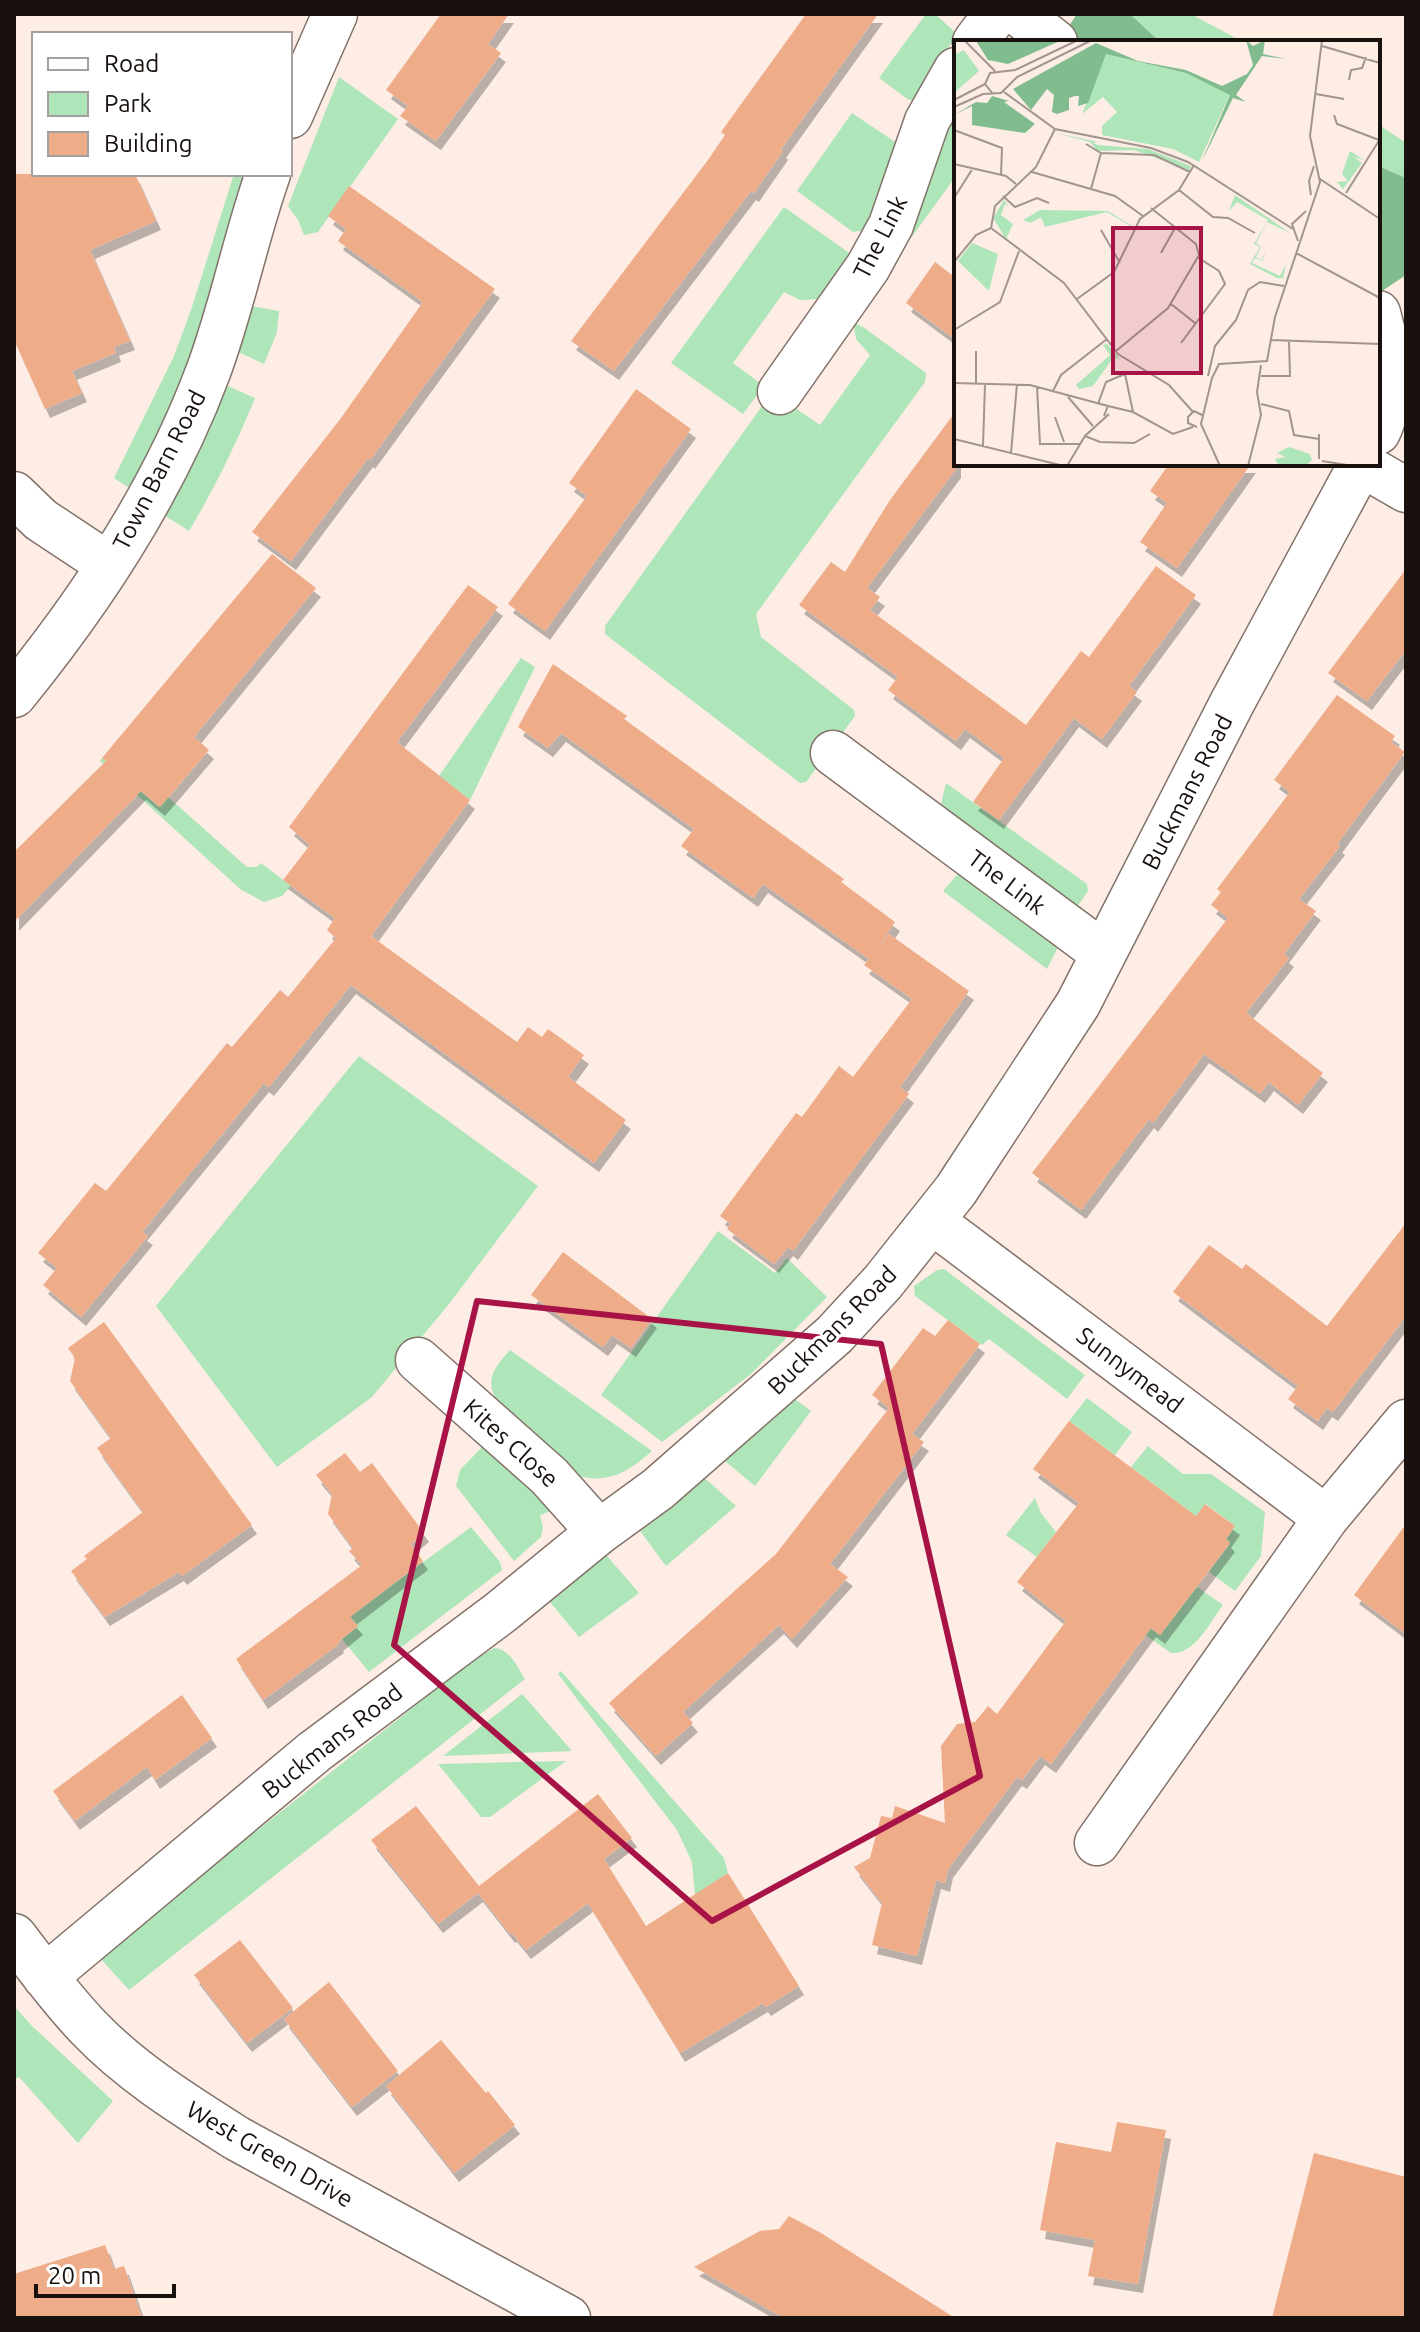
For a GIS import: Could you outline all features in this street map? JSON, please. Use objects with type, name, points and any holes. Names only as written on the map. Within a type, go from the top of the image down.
[{"type":"street","points":[[292,111],[335,14]]},
{"type":"street","points":[[976,40],[996,14]]},
{"type":"street","points":[[1019,14],[1052,40]]},
{"type":"street","name":"The Link","points":[[780,392],[868,267],[891,225],[927,121],[954,74]]},
{"type":"street","name":"Town Barn Road","points":[[14,695],[64,634],[109,565],[190,418],[209,369],[267,176]]},
{"type":"street","points":[[1380,320],[1388,349],[1389,389],[1380,424]]},
{"type":"street","name":"Buckmans Road","points":[[45,1977],[314,1752],[501,1612],[667,1481],[822,1346],[883,1282],[933,1222],[1051,1048],[1360,466]]},
{"type":"street","points":[[1364,466],[1406,490]]},
{"type":"street","points":[[14,494],[41,520],[109,565]]},
{"type":"street","name":"The Link","points":[[833,753],[1103,953]]},
{"type":"street","name":"Sunnymead","points":[[933,1222],[1326,1518]]},
{"type":"street","name":"Kites Close","points":[[418,1360],[549,1476],[599,1532]]},
{"type":"street","points":[[1097,1843],[1326,1518],[1406,1422]]},
{"type":"street","name":"West Green Drive","points":[[14,1936],[89,2028],[134,2069],[188,2108],[238,2139],[568,2318]]},
{"type":"highlighted area","points":[[477,1301],[881,1344],[980,1776],[712,1921],[394,1645]]},
{"type":"green space","points":[[926,14],[935,14],[958,35],[941,56],[916,100],[909,100],[879,78]]},
{"type":"green space","points":[[1077,14],[1130,14],[1158,40],[1081,40],[1067,29]]},
{"type":"green space","points":[[1130,14],[1191,14],[1239,40],[1158,40]]},
{"type":"green space","points":[[339,77],[398,119],[318,232],[304,235],[288,206]]},
{"type":"green space","points":[[954,99],[954,179],[911,238],[904,235]]},
{"type":"green space","points":[[852,113],[898,144],[867,230],[853,232],[797,191]]},
{"type":"green space","points":[[1380,125],[1406,143],[1406,178],[1380,167]]},
{"type":"green space","points":[[1380,167],[1406,178],[1406,275],[1382,291]]},
{"type":"green space","points":[[233,176],[252,176],[197,350],[131,489],[114,478],[174,356]]},
{"type":"green space","points":[[784,207],[855,257],[820,299],[800,300],[784,292],[733,363],[764,386],[743,414],[671,363]]},
{"type":"green space","points":[[246,305],[279,311],[277,332],[264,364],[234,350]]},
{"type":"green space","points":[[853,322],[926,373],[925,382],[756,614],[761,637],[854,710],[855,716],[806,782],[800,783],[605,634],[605,626],[772,392],[820,425],[870,355],[856,339]]},
{"type":"green space","points":[[219,382],[255,398],[225,466],[189,531],[159,512]]},
{"type":"green space","points":[[521,658],[535,667],[470,800],[439,776]]},
{"type":"green space","points":[[102,758],[159,807],[168,797],[247,867],[257,867],[261,863],[291,886],[282,896],[264,902],[240,889],[100,761]]},
{"type":"green space","points":[[946,783],[1087,884],[1088,891],[1077,907],[940,808]]},
{"type":"green space","points":[[973,874],[1059,945],[1047,969],[943,891],[957,875]]},
{"type":"green space","points":[[359,1056],[538,1186],[449,1304],[372,1397],[277,1467],[156,1306]]},
{"type":"green space","points":[[718,1231],[775,1273],[787,1258],[827,1297],[751,1374],[662,1442],[601,1395]]},
{"type":"green space","points":[[944,1269],[1085,1375],[1067,1399],[989,1339],[982,1345],[915,1296],[914,1286],[937,1270]]},
{"type":"green space","points":[[510,1350],[652,1451],[618,1474],[600,1478],[578,1476],[495,1397],[492,1376]]},
{"type":"green space","points":[[792,1397],[811,1411],[755,1486],[720,1457]]},
{"type":"green space","points":[[1087,1398],[1132,1432],[1115,1455],[1069,1421]]},
{"type":"green space","points":[[484,1445],[541,1497],[551,1511],[540,1515],[543,1527],[541,1537],[514,1561],[456,1486],[460,1470]]},
{"type":"green space","points":[[1148,1446],[1183,1474],[1211,1474],[1265,1512],[1261,1556],[1235,1591],[1209,1572],[1230,1543],[1226,1539],[1235,1526],[1206,1504],[1196,1516],[1131,1467]]},
{"type":"green space","points":[[700,1474],[736,1506],[666,1566],[635,1524]]},
{"type":"green space","points":[[1035,1498],[1041,1513],[1056,1532],[1037,1557],[1006,1535]]},
{"type":"green space","points":[[471,1527],[500,1562],[502,1570],[369,1672],[342,1639],[357,1627],[350,1616]]},
{"type":"green space","points":[[601,1549],[639,1593],[579,1637],[545,1596]]},
{"type":"green space","points":[[1197,1587],[1223,1605],[1195,1643],[1180,1652],[1171,1653],[1110,1610],[1115,1601],[1160,1635]]},
{"type":"green space","points":[[494,1648],[509,1655],[525,1679],[129,1990],[98,1956],[472,1661]]},
{"type":"green space","points":[[561,1671],[724,1858],[728,1873],[695,1895],[692,1862],[677,1830],[558,1674]]},
{"type":"green space","points":[[522,1694],[572,1751],[443,1756]]},
{"type":"green space","points":[[566,1761],[490,1817],[481,1817],[438,1764]]},
{"type":"green space","points":[[14,2006],[113,2101],[78,2143],[19,2077],[14,2080]]},
{"type":"building","points":[[441,14],[509,14],[488,44],[501,53],[436,141],[400,116],[408,106],[386,90]]},
{"type":"building","points":[[806,14],[878,14],[781,149],[783,151],[754,193],[751,191],[614,371],[571,341],[708,160],[725,135],[721,132]]},
{"type":"building","points":[[14,174],[136,176],[156,221],[90,250],[130,341],[114,347],[116,353],[72,371],[82,393],[45,409],[14,340]]},
{"type":"building","points":[[349,186],[495,289],[370,460],[368,458],[291,561],[252,532],[341,418],[423,302],[338,241],[346,229],[328,216]]},
{"type":"building","points":[[935,262],[954,276],[954,339],[906,303]]},
{"type":"building","points":[[636,389],[691,429],[545,631],[508,604],[587,496],[569,483]]},
{"type":"building","points":[[954,414],[956,469],[867,588],[880,597],[870,610],[1026,725],[1081,651],[1089,657],[1156,566],[1196,595],[1129,686],[1137,692],[1102,739],[1074,718],[999,820],[973,802],[1004,758],[965,729],[956,741],[888,690],[898,677],[799,605],[831,562],[845,572],[890,500]]},
{"type":"building","points":[[1168,466],[1250,466],[1177,568],[1140,542],[1167,503],[1150,491]]},
{"type":"building","points":[[272,554],[316,588],[194,737],[209,750],[160,807],[141,791],[14,922],[14,852],[106,761],[102,758]]},
{"type":"building","points":[[1406,569],[1406,650],[1367,701],[1328,673]]},
{"type":"building","points":[[468,585],[498,607],[397,742],[470,800],[371,936],[517,1042],[528,1027],[542,1037],[548,1029],[584,1055],[568,1077],[626,1120],[594,1163],[351,985],[269,1087],[264,1083],[142,1232],[148,1236],[81,1317],[43,1285],[57,1268],[38,1253],[95,1183],[106,1191],[227,1043],[232,1047],[280,990],[288,997],[336,938],[327,930],[335,918],[283,880],[310,845],[289,827]]},
{"type":"building","points":[[553,664],[844,879],[841,882],[895,922],[876,951],[889,934],[969,991],[900,1087],[909,1094],[793,1251],[788,1247],[774,1264],[727,1229],[731,1224],[720,1216],[796,1113],[802,1117],[839,1066],[853,1077],[912,999],[864,965],[869,959],[763,884],[753,898],[681,846],[694,829],[561,733],[548,748],[518,727]]},
{"type":"building","points":[[1337,695],[1395,736],[1391,742],[1405,752],[1299,899],[1316,911],[1284,954],[1289,958],[1246,1013],[1323,1073],[1298,1105],[1269,1082],[1260,1094],[1204,1054],[1153,1123],[1149,1119],[1081,1210],[1032,1173],[1228,918],[1211,905],[1221,892],[1217,889],[1290,792],[1274,780]]},
{"type":"building","points":[[1406,1223],[1406,1316],[1333,1412],[1327,1408],[1318,1421],[1288,1399],[1298,1386],[1173,1292],[1209,1245],[1242,1269],[1246,1264],[1327,1326]]},
{"type":"building","points":[[563,1252],[652,1319],[631,1348],[612,1335],[603,1347],[531,1295]]},
{"type":"building","points":[[948,1320],[980,1344],[912,1434],[924,1442],[830,1564],[848,1577],[792,1639],[779,1625],[683,1712],[693,1723],[656,1756],[609,1703],[776,1554],[889,1408],[872,1395],[923,1328],[935,1336]]},
{"type":"building","points":[[104,1322],[252,1525],[182,1576],[179,1572],[105,1617],[71,1571],[87,1559],[84,1556],[143,1512],[97,1448],[111,1438],[70,1381],[75,1358],[68,1348]]},
{"type":"building","points":[[1069,1421],[1196,1516],[1205,1504],[1235,1526],[1226,1539],[1230,1543],[1160,1635],[1151,1628],[1051,1764],[1040,1756],[1022,1780],[1017,1777],[948,1869],[945,1883],[936,1880],[917,1956],[872,1945],[882,1903],[854,1867],[870,1858],[881,1816],[892,1818],[895,1806],[945,1823],[941,1746],[957,1724],[975,1722],[988,1706],[997,1714],[1066,1621],[1017,1582],[1079,1503],[1033,1469]]},
{"type":"building","points":[[345,1453],[360,1472],[372,1463],[424,1533],[411,1544],[423,1561],[350,1617],[358,1626],[339,1644],[263,1700],[236,1659],[362,1565],[349,1551],[353,1548],[328,1514],[332,1494],[316,1475]]},
{"type":"building","points":[[1406,1524],[1406,1634],[1354,1595]]},
{"type":"building","points":[[182,1695],[212,1738],[155,1780],[147,1767],[75,1821],[53,1791]]},
{"type":"building","points":[[598,1794],[632,1838],[604,1859],[646,1926],[728,1873],[799,1986],[766,2007],[763,2003],[680,2053],[588,1903],[526,1950],[478,1893],[438,1924],[371,1840],[416,1806],[479,1886]]},
{"type":"building","points":[[240,1940],[293,2008],[247,2043],[194,1975]]},
{"type":"building","points":[[329,1982],[398,2071],[352,2107],[284,2019]]},
{"type":"building","points":[[441,2040],[515,2125],[454,2173],[386,2086]]},
{"type":"building","points":[[1117,2122],[1166,2130],[1138,2284],[1088,2276],[1095,2240],[1040,2230],[1056,2142],[1111,2152]]},
{"type":"building","points":[[1314,2153],[1406,2177],[1406,2318],[1272,2318]]},
{"type":"building","points":[[789,2216],[955,2318],[784,2318],[694,2267],[760,2231],[779,2229]]},
{"type":"building","points":[[105,2245],[114,2269],[124,2266],[142,2318],[14,2318],[14,2274]]}]
